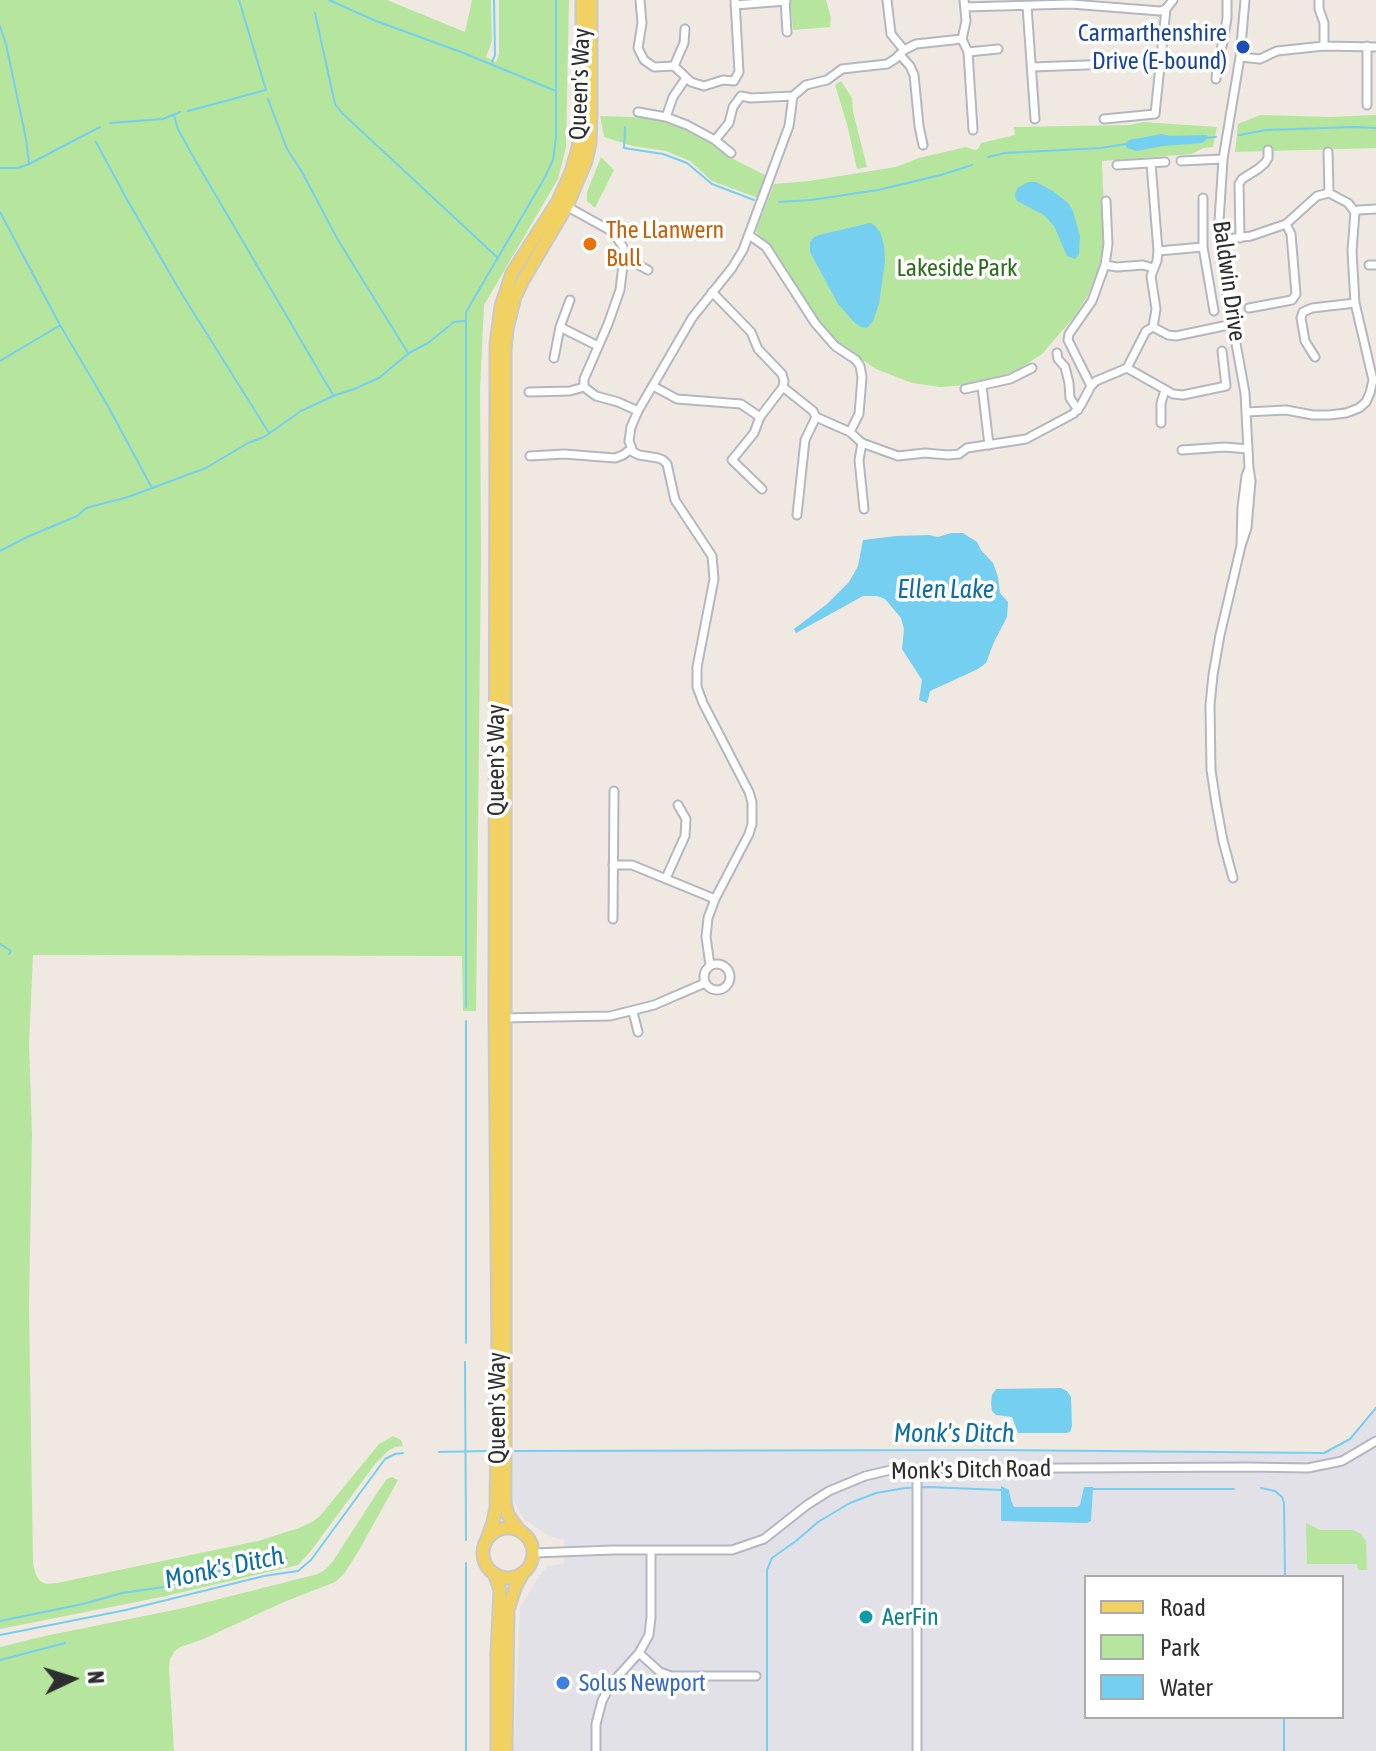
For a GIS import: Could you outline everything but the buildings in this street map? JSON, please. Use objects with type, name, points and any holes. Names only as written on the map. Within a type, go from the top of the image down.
[{"type":"main road","name":"Queen's Way","points":[[562,204],[581,133],[582,0]]},
{"type":"main road","name":"Queen's Way","points":[[534,1553],[527,1535],[512,1523],[505,1502],[496,344],[501,306],[512,273],[562,204],[586,161],[590,143],[591,0]]},
{"type":"main road","name":"Queen's Way","points":[[497,1751],[500,1590],[494,1573],[483,1559],[484,1545],[496,1508],[501,1018]]},
{"type":"main road","points":[[487,1539],[494,1531],[504,1527],[519,1530]]},
{"type":"main road","points":[[506,1751],[508,1610],[515,1588],[532,1562],[534,1553]]},
{"type":"main road","points":[[494,1573],[511,1578],[523,1573]]},
{"type":"street","points":[[640,0],[642,23],[638,48],[644,60],[654,67],[674,66],[686,78],[704,86],[723,80],[734,81]]},
{"type":"street","points":[[887,0],[891,34],[914,75],[923,145]]},
{"type":"street","points":[[1104,119],[1155,114],[1166,9],[1173,0]]},
{"type":"street","points":[[1216,79],[1227,18],[1227,0]]},
{"type":"street","name":"Baldwin Drive","points":[[1233,878],[1223,841],[1211,770],[1210,705],[1220,635],[1241,546],[1242,507],[1249,468],[1241,367],[1219,240],[1223,159],[1240,57],[1245,0]]},
{"type":"street","points":[[1319,0],[1324,23],[1324,46]]},
{"type":"street","points":[[741,96],[734,81],[740,67],[735,3],[786,1],[787,32]]},
{"type":"street","points":[[973,130],[968,52],[962,39],[966,21],[965,4],[1027,6],[1072,2],[1160,11],[1166,9]]},
{"type":"street","points":[[1027,6],[1035,119]]},
{"type":"street","points":[[674,66],[684,43],[685,29]]},
{"type":"street","points":[[741,96],[793,96],[806,85],[827,80],[842,69],[887,64],[902,52],[924,42],[962,39]]},
{"type":"street","points":[[1240,57],[1260,59],[1277,51],[1324,46],[1372,46],[1367,105]]},
{"type":"street","points":[[968,52],[998,49]]},
{"type":"street","points":[[1032,67],[1139,63],[1161,66]]},
{"type":"street","points":[[666,117],[673,97],[686,78]]},
{"type":"street","points":[[715,140],[729,123],[733,107],[741,96]]},
{"type":"street","points":[[710,965],[723,964],[729,970],[730,979],[719,990],[711,989],[703,975],[710,965],[706,931],[715,899],[749,834],[753,812],[749,792],[697,687],[697,667],[714,579],[714,564],[709,549],[675,500],[667,464],[658,458],[639,455],[631,449],[629,441],[638,411],[692,318],[738,259],[789,126],[793,96]]},
{"type":"street","points":[[638,112],[687,125],[731,153]]},
{"type":"street","points":[[1240,238],[1239,184],[1265,163],[1268,150]]},
{"type":"street","points":[[1328,152],[1329,193]]},
{"type":"street","points":[[1181,161],[1223,159]]},
{"type":"street","points":[[1117,165],[1165,162]]},
{"type":"street","points":[[783,387],[813,411],[816,417],[850,432],[862,443],[898,456],[925,453],[954,455],[967,448],[1030,437],[1078,410],[1096,381],[1127,368],[1146,331],[1153,327],[1156,311],[1151,279],[1158,251],[1151,163]]},
{"type":"street","points":[[1219,240],[1260,234],[1286,224],[1317,196],[1329,193],[1348,203],[1355,212],[1352,251],[1355,303],[1373,380],[1366,402],[1346,413],[1329,415],[1286,410],[1246,412]]},
{"type":"street","points":[[1203,198],[1203,247],[1214,311]]},
{"type":"street","points":[[1091,386],[1068,340],[1092,301],[1105,265],[1108,244],[1106,201]]},
{"type":"street","points":[[562,204],[613,232],[623,247],[620,290],[584,379],[584,387]]},
{"type":"street","points":[[1355,212],[1376,209]]},
{"type":"street","points":[[1249,308],[1292,300],[1296,294],[1291,234],[1286,224]]},
{"type":"street","points":[[749,235],[766,247],[815,323],[835,346],[860,366],[859,414],[850,432]]},
{"type":"street","points":[[1158,251],[1203,247]]},
{"type":"street","points":[[624,257],[648,270]]},
{"type":"street","points":[[1105,265],[1153,268]]},
{"type":"street","points":[[712,292],[751,332],[758,349],[782,374],[783,387],[760,417],[754,433],[732,460],[762,489]]},
{"type":"street","points":[[554,358],[560,327],[570,300]]},
{"type":"street","points":[[1315,357],[1305,341],[1301,318],[1303,312],[1312,308],[1355,303]]},
{"type":"street","points":[[1153,327],[1176,336],[1233,324]]},
{"type":"street","points":[[560,327],[598,346]]},
{"type":"street","points":[[1127,368],[1173,394],[1183,395],[1226,386],[1222,351]]},
{"type":"street","points":[[1057,353],[1065,367],[1070,398],[1078,410]]},
{"type":"street","points":[[965,389],[1010,379],[1032,368]]},
{"type":"street","points":[[653,386],[677,399],[741,404],[760,417]]},
{"type":"street","points":[[982,386],[989,445]]},
{"type":"street","points":[[529,392],[570,391],[584,387]]},
{"type":"street","points":[[584,387],[596,396],[638,411]]},
{"type":"street","points":[[1161,423],[1161,403],[1165,390]]},
{"type":"street","points":[[1366,402],[1375,408]]},
{"type":"street","points":[[797,515],[805,440],[816,417]]},
{"type":"street","points":[[862,443],[859,460],[864,509]]},
{"type":"street","points":[[530,456],[569,454],[615,458],[631,449]]},
{"type":"street","points":[[1182,450],[1248,449]]},
{"type":"street","points":[[613,919],[614,791]]},
{"type":"street","points":[[666,878],[685,836],[686,819],[678,805]]},
{"type":"street","points":[[613,865],[632,865],[715,899]]},
{"type":"street","points":[[501,1018],[610,1016],[633,1012],[705,983]]},
{"type":"street","points":[[633,1012],[638,1032]]},
{"type":"street","name":"Monk's Ditch Road","points":[[534,1553],[732,1550],[773,1533],[807,1505],[845,1484],[895,1469],[1308,1468],[1342,1461],[1376,1441]]},
{"type":"street","points":[[917,1468],[917,1751]]},
{"type":"street","points":[[596,1751],[596,1724],[602,1701],[616,1678],[639,1653],[651,1625],[651,1550]]},
{"type":"street","points":[[639,1653],[655,1668],[671,1676],[756,1676]]},
{"type":"shaded area","points":[[1376,1408],[1376,1751],[514,1751],[520,1607],[548,1566],[564,1563],[564,1540],[549,1536],[524,1519],[513,1500],[511,1451],[1324,1453],[1350,1439]]},
{"type":"green space","points":[[0,0],[387,0],[465,32],[472,0],[491,0],[492,41],[486,57],[496,62],[499,54],[499,0],[569,0],[566,147],[558,179],[484,305],[480,389],[476,1011],[463,1011],[462,956],[33,955],[29,1043],[32,1134],[29,1305],[33,1564],[40,1581],[57,1583],[258,1541],[299,1528],[320,1516],[379,1444],[393,1436],[401,1440],[403,1446],[389,1450],[375,1464],[298,1565],[166,1596],[0,1629]]},
{"type":"green space","points":[[790,0],[826,0],[830,27],[793,30]]},
{"type":"green space","points":[[841,81],[852,98],[867,167],[857,169],[835,85]]},
{"type":"green space","points":[[1260,115],[1376,115],[1376,148],[1235,152],[1238,124]]},
{"type":"green space","points":[[600,116],[660,118],[697,133],[735,160],[767,176],[758,198],[712,181],[690,161],[666,151],[604,137]]},
{"type":"green space","name":"Lakeside Park","points":[[1143,122],[1217,127],[1213,147],[1192,154],[1102,161],[1105,240],[1088,295],[1074,317],[1042,354],[1019,369],[997,378],[940,387],[912,383],[876,369],[840,345],[819,322],[756,231],[774,184],[896,167],[966,147],[974,150],[981,143],[1015,135],[1014,127],[1130,125]]},
{"type":"green space","points":[[601,157],[614,170],[595,208],[587,201],[587,192]]},
{"type":"green space","points":[[392,1477],[398,1480],[358,1552],[335,1582],[174,1652],[169,1669],[174,1751],[0,1751],[0,1647],[184,1608],[318,1574],[333,1561],[379,1490]]},
{"type":"green space","points":[[1306,1523],[1320,1530],[1353,1530],[1361,1534],[1366,1541],[1367,1570],[1358,1570],[1357,1564],[1307,1564]]},
{"type":"water","points":[[1161,134],[1207,135],[1208,138],[1202,143],[1137,151],[1127,148],[1125,144],[1129,140]]},
{"type":"water","points":[[1028,182],[1036,182],[1053,191],[1073,211],[1080,236],[1079,254],[1075,259],[1067,256],[1054,226],[1044,215],[1017,201],[1017,188]]},
{"type":"water","points":[[870,223],[880,232],[885,261],[879,304],[867,328],[855,323],[838,304],[810,252],[810,242],[819,235]]},
{"type":"water","name":"Ellen Lake","points":[[963,533],[977,542],[993,563],[1000,593],[1008,602],[1007,617],[986,663],[930,691],[927,703],[919,700],[922,680],[902,649],[904,629],[901,618],[885,599],[863,596],[796,633],[794,629],[827,604],[849,582],[858,566],[863,540],[896,536],[938,537]]},
{"type":"water","points":[[1061,1388],[1071,1397],[1070,1432],[1018,1433],[1012,1417],[996,1415],[992,1411],[992,1395],[996,1389]]},
{"type":"water","points":[[1001,1486],[1009,1490],[1014,1507],[1077,1507],[1084,1487],[1093,1487],[1091,1521],[1001,1521]]},
{"type":"waterway","points":[[188,111],[266,90],[239,0]]},
{"type":"waterway","points":[[329,0],[556,91]]},
{"type":"waterway","points":[[492,62],[495,55],[494,0]]},
{"type":"waterway","points":[[466,1007],[466,312],[553,160],[556,137],[556,0]]},
{"type":"waterway","points":[[315,13],[335,104],[498,258]]},
{"type":"waterway","points":[[0,26],[29,164]]},
{"type":"waterway","points":[[268,99],[287,149],[338,240],[408,353]]},
{"type":"waterway","points":[[110,123],[163,119],[180,112]]},
{"type":"waterway","points":[[174,115],[191,153],[333,395]]},
{"type":"waterway","points":[[0,168],[18,168],[29,164],[100,127]]},
{"type":"waterway","points":[[625,127],[624,148],[663,154],[687,163],[712,184],[754,200]]},
{"type":"waterway","points":[[1239,135],[1266,130],[1376,128]]},
{"type":"waterway","points":[[1205,138],[1216,137]]},
{"type":"waterway","points":[[96,142],[180,291],[269,433]]},
{"type":"waterway","points":[[988,157],[1127,144]]},
{"type":"waterway","points":[[779,202],[878,190],[972,165]]},
{"type":"waterway","points":[[0,212],[152,488]]},
{"type":"waterway","points":[[0,551],[77,516],[86,508],[128,497],[206,468],[264,437],[301,411],[379,378],[454,322],[464,321]]},
{"type":"waterway","points":[[0,361],[59,326]]},
{"type":"waterway","points":[[0,944],[11,951],[9,954]]},
{"type":"waterway","points":[[466,1021],[466,1343]]},
{"type":"waterway","name":"Monk's Ditch","points":[[465,1362],[466,1540]]},
{"type":"waterway","name":"Monk's Ditch","points":[[515,1451],[1324,1453],[1350,1439],[1376,1408]]},
{"type":"waterway","name":"Monk's Ditch","points":[[439,1452],[486,1451]]},
{"type":"waterway","name":"Monk's Ditch","points":[[0,1635],[298,1571],[311,1560],[385,1459],[403,1453]]},
{"type":"waterway","points":[[767,1751],[767,1570],[772,1558],[818,1522],[850,1503],[876,1493],[929,1487],[1001,1490]]},
{"type":"waterway","points":[[1261,1488],[1275,1491],[1284,1503],[1285,1575]]},
{"type":"waterway","points":[[1093,1489],[1234,1489]]},
{"type":"waterway","points":[[0,1621],[122,1593],[164,1587],[252,1562],[287,1558]]},
{"type":"waterway","points":[[466,1563],[466,1751]]},
{"type":"waterway","points":[[0,1660],[65,1643]]},
{"type":"waterway","points":[[1284,1719],[1284,1751]]},
{"type":"place","name":"Carmarthenshire Drive (E-bound)","points":[[1243,47]]},
{"type":"place","name":"The Llanwern Bull","points":[[590,244]]},
{"type":"place","name":"AerFin","points":[[866,1617]]},
{"type":"place","name":"Solus Newport","points":[[563,1683]]}]
